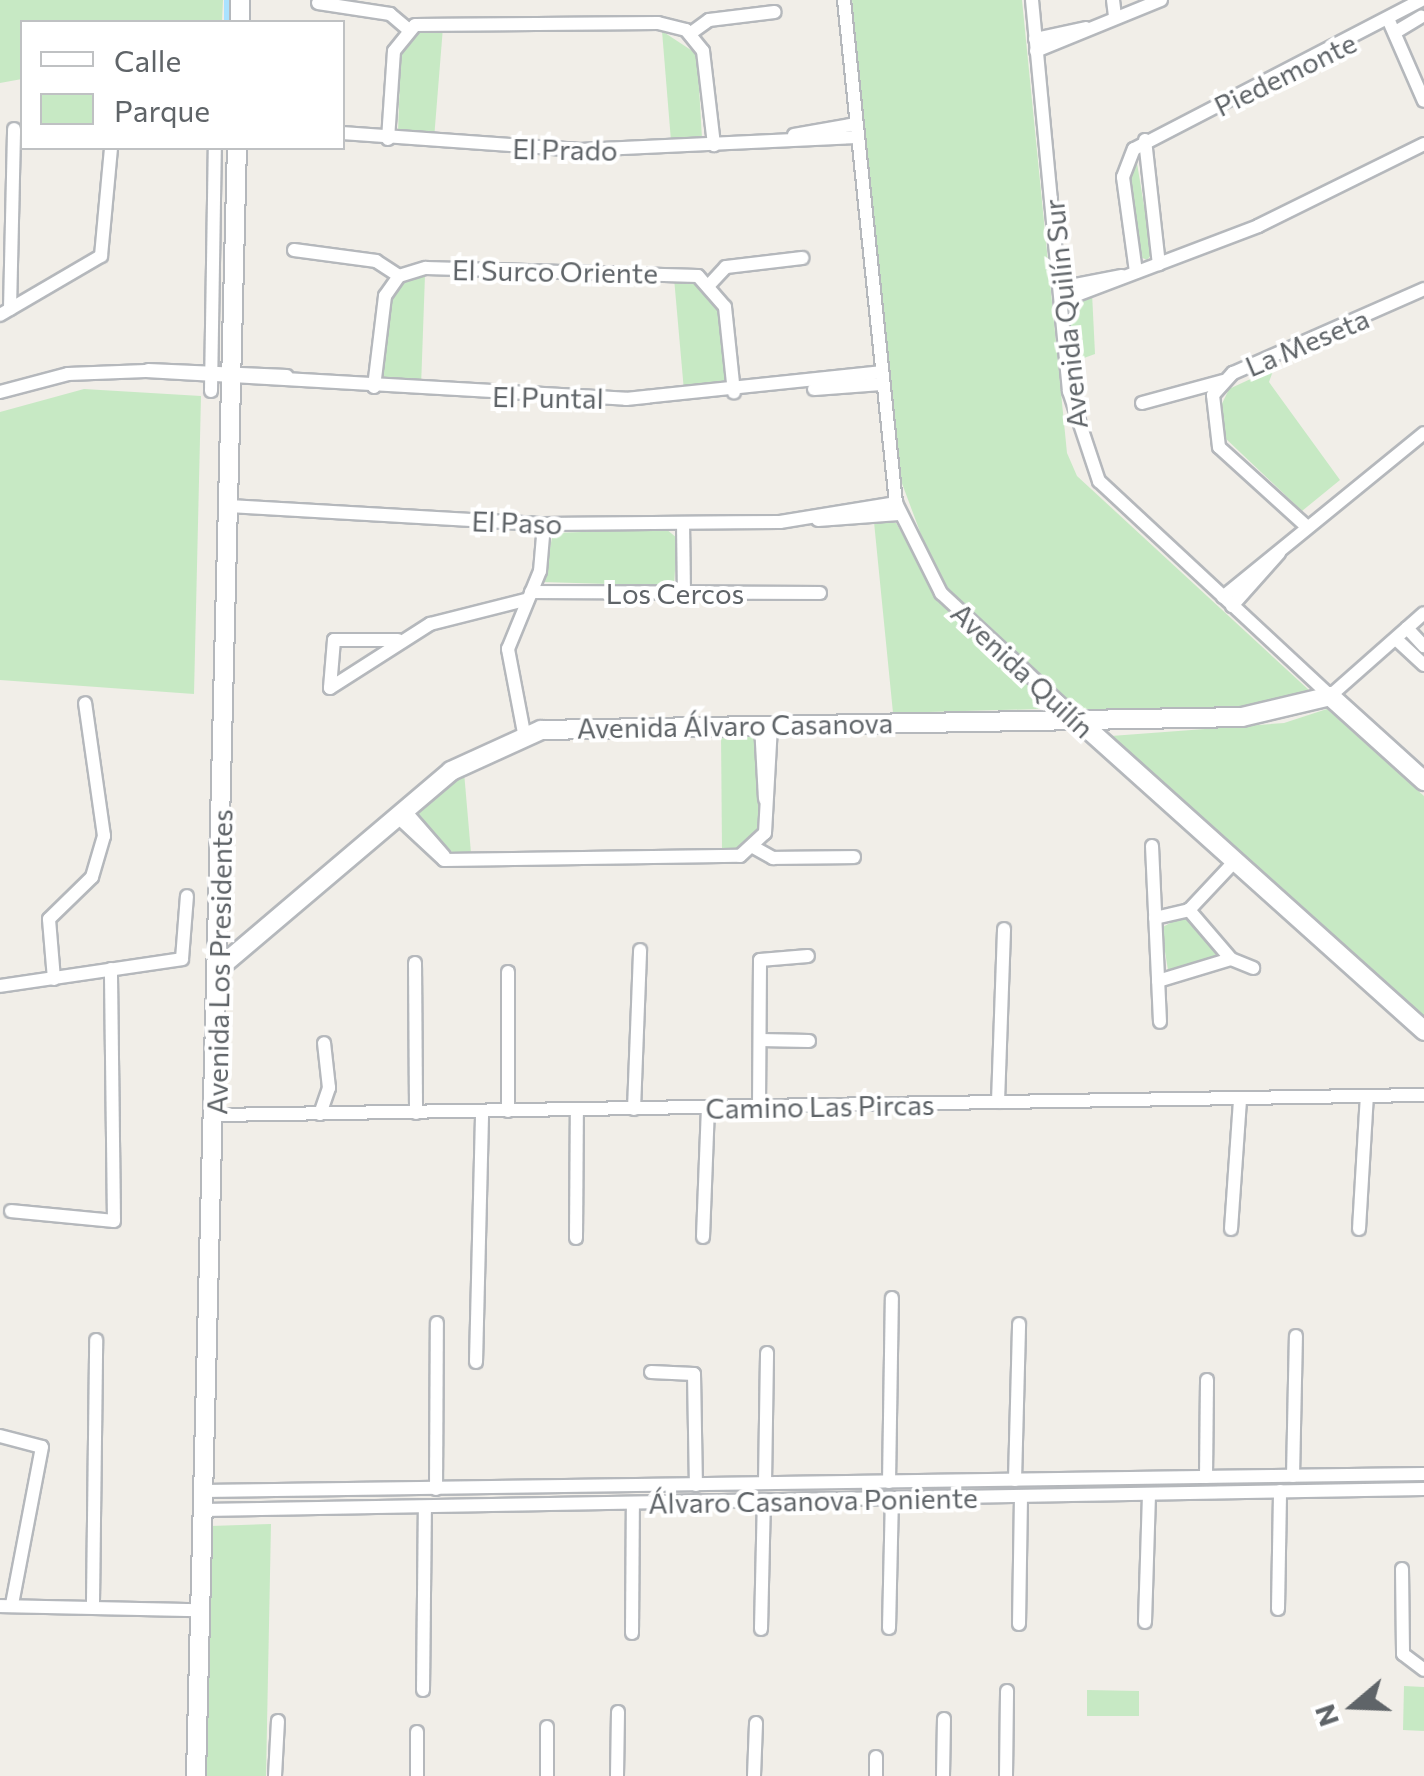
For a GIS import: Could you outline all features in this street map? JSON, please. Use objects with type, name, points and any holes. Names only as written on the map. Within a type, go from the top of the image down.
[{"type":"street","name":"Avenida Quilín","points":[[844,0],[881,378],[898,509],[952,605],[1424,1031]]},
{"type":"street","name":"Avenida Quilín Sur","points":[[1032,0],[1072,410],[1088,464],[1113,500],[1424,781]]},
{"type":"street","points":[[1113,0],[1115,17]]},
{"type":"street","points":[[1036,45],[1161,0]]},
{"type":"street","points":[[1420,0],[1422,18],[1394,26],[1424,100]]},
{"type":"street","name":"Piedemonte","points":[[1144,140],[1394,26],[1420,0]]},
{"type":"street","points":[[318,3],[390,14],[408,29]]},
{"type":"street","points":[[691,34],[709,20],[775,12]]},
{"type":"street","points":[[388,139],[394,51],[408,29],[434,20],[658,22],[691,34],[706,57],[714,145]]},
{"type":"street","points":[[5,312],[14,129]]},
{"type":"street","name":"El Prado","points":[[345,133],[580,150],[714,145],[857,130]]},
{"type":"street","points":[[1144,140],[1159,264]]},
{"type":"street","points":[[1130,274],[1124,171],[1144,140]]},
{"type":"street","points":[[1061,294],[1159,264],[1424,144]]},
{"type":"street","points":[[5,312],[101,256],[111,150]]},
{"type":"street","points":[[211,379],[215,150]]},
{"type":"street","name":"Avenida Los Presidentes","points":[[196,1776],[220,968],[237,150]]},
{"type":"street","points":[[294,250],[382,262],[399,276],[383,302],[374,387]]},
{"type":"street","points":[[734,393],[725,307],[710,283],[726,267],[802,258]]},
{"type":"street","name":"El Surco Oriente","points":[[399,276],[426,268],[676,272],[710,283]]},
{"type":"street","name":"La Meseta","points":[[1142,403],[1190,386],[1222,381],[1424,290]]},
{"type":"street","name":"El Puntal","points":[[0,392],[68,374],[146,371],[211,379],[233,374],[557,399],[734,393],[881,378]]},
{"type":"street","points":[[1222,381],[1211,400],[1219,447],[1305,524]]},
{"type":"street","points":[[1190,386],[1211,400]]},
{"type":"street","points":[[1227,602],[1305,524],[1424,432]]},
{"type":"street","name":"El Paso","points":[[229,506],[544,524],[806,519],[898,509]]},
{"type":"street","points":[[683,523],[684,594]]},
{"type":"street","points":[[524,733],[508,659],[528,596],[544,524]]},
{"type":"street","name":"Los Cercos","points":[[398,640],[334,640],[330,688],[346,685],[398,640],[476,606],[528,596],[820,593]]},
{"type":"street","points":[[1330,696],[1424,613]]},
{"type":"street","points":[[1407,628],[1424,646]]},
{"type":"street","points":[[1396,639],[1424,665]]},
{"type":"street","name":"Avenida Álvaro Casanova","points":[[220,968],[471,758],[524,733],[766,724],[1271,716],[1330,696]]},
{"type":"street","points":[[54,980],[48,919],[92,877],[104,836],[85,704]]},
{"type":"street","points":[[756,848],[767,811],[766,724]]},
{"type":"street","points":[[401,813],[428,852],[450,860],[734,856],[756,848]]},
{"type":"street","points":[[1152,846],[1160,1022]]},
{"type":"street","points":[[756,848],[773,858],[854,857]]},
{"type":"street","points":[[1155,918],[1189,910],[1235,861]]},
{"type":"street","points":[[0,986],[185,958],[187,896]]},
{"type":"street","points":[[1189,910],[1231,959],[1252,968]]},
{"type":"street","points":[[998,1102],[1004,929]]},
{"type":"street","points":[[634,1109],[640,950]]},
{"type":"street","points":[[759,1106],[760,960],[808,956]]},
{"type":"street","points":[[1158,982],[1231,959]]},
{"type":"street","points":[[415,963],[416,1113]]},
{"type":"street","points":[[11,1211],[114,1221],[110,969]]},
{"type":"street","points":[[508,972],[508,1111]]},
{"type":"street","points":[[760,1040],[809,1041]]},
{"type":"street","points":[[320,1114],[329,1088],[324,1043]]},
{"type":"street","name":"Camino Las Pircas","points":[[216,1115],[1424,1095]]},
{"type":"street","points":[[1360,1230],[1367,1096]]},
{"type":"street","points":[[1231,1229],[1240,1099]]},
{"type":"street","points":[[703,1237],[708,1108]]},
{"type":"street","points":[[576,1110],[576,1238]]},
{"type":"street","points":[[476,1362],[482,1111]]},
{"type":"street","points":[[889,1482],[892,1298]]},
{"type":"street","points":[[436,1488],[437,1323]]},
{"type":"street","points":[[1015,1480],[1019,1324]]},
{"type":"street","points":[[1293,1476],[1296,1336]]},
{"type":"street","points":[[93,1602],[96,1340]]},
{"type":"street","points":[[765,1484],[768,1353]]},
{"type":"street","points":[[651,1372],[694,1374],[696,1484]]},
{"type":"street","points":[[1206,1477],[1207,1380]]},
{"type":"street","points":[[0,1436],[42,1447],[6,1605],[93,1602],[193,1610]]},
{"type":"street","name":"Álvaro Casanova Poniente","points":[[203,1501],[386,1489],[1424,1474]]},
{"type":"street","points":[[1188,1477],[1188,1493]]},
{"type":"street","points":[[824,1482],[824,1500]]},
{"type":"street","name":"Álvaro Casanova Poniente","points":[[203,1501],[425,1508],[1424,1488]]},
{"type":"street","points":[[386,1489],[386,1508]]},
{"type":"street","points":[[1278,1609],[1280,1491]]},
{"type":"street","points":[[1145,1622],[1149,1494]]},
{"type":"street","points":[[1019,1624],[1021,1496]]},
{"type":"street","points":[[889,1628],[892,1499]]},
{"type":"street","points":[[761,1629],[764,1502]]},
{"type":"street","points":[[632,1633],[633,1503]]},
{"type":"street","points":[[423,1690],[425,1508]]},
{"type":"street","points":[[1402,1568],[1403,1654],[1424,1670]]},
{"type":"street","points":[[1006,1776],[1007,1691]]},
{"type":"street","points":[[617,1776],[618,1712]]},
{"type":"street","points":[[943,1776],[944,1720]]},
{"type":"street","points":[[275,1776],[278,1721]]},
{"type":"street","points":[[754,1776],[756,1723]]},
{"type":"street","points":[[547,1727],[547,1776]]},
{"type":"street","points":[[416,1776],[417,1732]]},
{"type":"street","points":[[876,1756],[876,1776]]},
{"type":"green space","points":[[0,0],[223,0],[222,20],[20,20],[20,79],[0,83]]},
{"type":"green space","points":[[852,0],[1022,0],[1067,453],[1077,476],[1311,692],[1265,707],[1081,712],[938,580],[894,462]]},
{"type":"green space","points":[[443,27],[434,139],[398,133],[401,49],[421,30]]},
{"type":"green space","points":[[662,31],[697,54],[702,138],[671,141]]},
{"type":"green space","points":[[1136,157],[1152,254],[1147,260],[1138,256],[1127,175]]},
{"type":"green space","points":[[425,275],[421,387],[382,379],[389,301],[406,279]]},
{"type":"green space","points":[[674,278],[697,281],[720,310],[725,384],[684,391]]},
{"type":"green space","points":[[1092,293],[1095,354],[1073,362],[1068,300]]},
{"type":"green space","points":[[1274,368],[1269,382],[1340,480],[1302,511],[1223,436],[1219,410],[1229,389]]},
{"type":"green space","points":[[84,389],[201,396],[194,694],[0,680],[0,412]]},
{"type":"green space","points":[[874,522],[896,523],[937,595],[1037,691],[1040,709],[893,713]]},
{"type":"green space","points":[[666,529],[677,538],[674,586],[543,582],[553,533]]},
{"type":"green space","points":[[1327,709],[1424,796],[1424,1024],[1111,736],[1284,723]]},
{"type":"green space","points":[[721,733],[758,733],[763,828],[740,849],[722,850]]},
{"type":"green space","points":[[464,772],[471,853],[453,853],[415,817]]},
{"type":"green space","points":[[1185,915],[1224,955],[1168,970],[1161,928]]},
{"type":"green space","points":[[271,1524],[266,1776],[206,1776],[210,1526]]},
{"type":"green space","points":[[1404,1686],[1424,1687],[1424,1731],[1403,1730]]},
{"type":"green space","points":[[1087,1690],[1139,1691],[1139,1716],[1087,1716]]},
{"type":"waterway","points":[[229,0],[229,20]]}]
